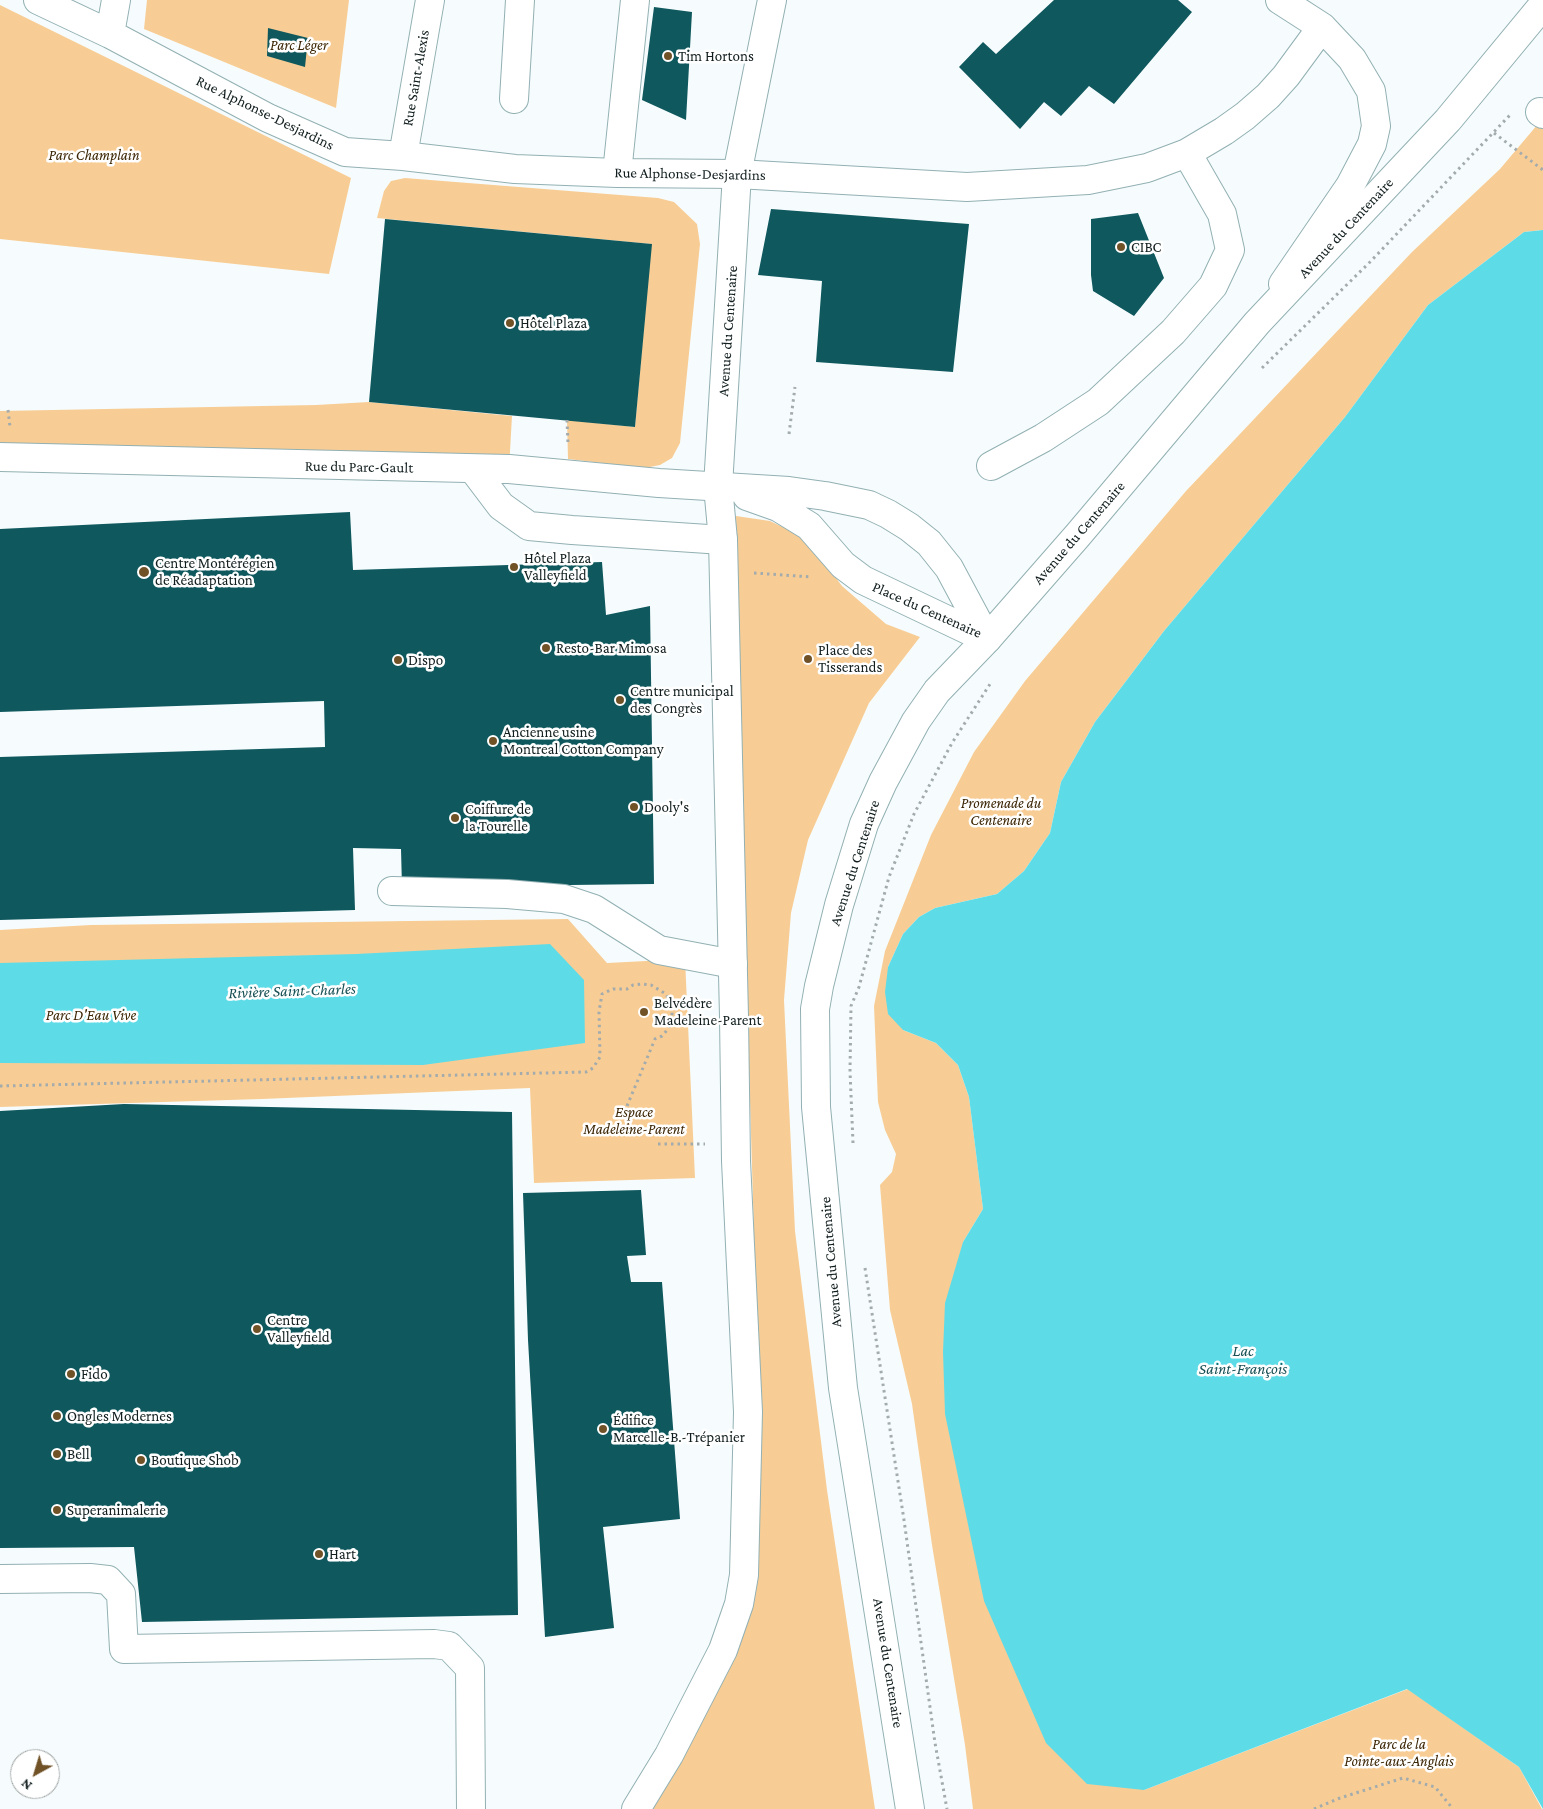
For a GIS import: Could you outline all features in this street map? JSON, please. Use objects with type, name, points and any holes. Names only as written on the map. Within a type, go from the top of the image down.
[{"type":"main road","name":"Rue Alphonse-Desjardins","points":[[38,0],[110,34],[268,118],[345,152],[403,156],[515,169],[617,173],[738,174],[967,187],[1088,180],[1147,168],[1187,153],[1231,126],[1268,96],[1286,76],[1322,27]]},
{"type":"main road","points":[[110,34],[116,0]]},
{"type":"main road","name":"Rue Saint-Alexis","points":[[403,156],[430,0]]},
{"type":"main road","points":[[514,99],[520,0]]},
{"type":"main road","points":[[617,173],[635,0]]},
{"type":"main road","name":"Avenue du Centenaire","points":[[636,1809],[670,1755],[723,1650],[739,1604],[744,1575],[748,1412],[736,1161],[723,540],[718,486],[738,174],[772,0]]},
{"type":"main road","points":[[1257,322],[1350,186],[1372,144],[1376,126],[1371,91],[1352,58],[1322,27],[1280,0]]},
{"type":"main road","name":"Avenue du Centenaire","points":[[910,1809],[843,1388],[816,1107],[815,1009],[839,905],[864,824],[883,782],[916,721],[937,691],[987,638],[1078,535],[1257,322],[1448,120],[1543,5]]},
{"type":"main road","points":[[991,466],[1043,438],[1098,402],[1173,332],[1213,286],[1230,250],[1222,214],[1187,153]]},
{"type":"main road","name":"Rue du Parc-Gault","points":[[0,457],[509,469],[650,482],[718,486]]},
{"type":"main road","points":[[473,469],[501,506],[529,526],[723,540]]},
{"type":"main road","name":"Place du Centenaire","points":[[718,486],[789,491],[826,496],[869,505],[888,514],[929,543],[949,568],[987,638]]},
{"type":"main road","name":"Place du Centenaire","points":[[718,486],[778,507],[809,526],[842,566],[863,580],[987,638]]},
{"type":"main road","points":[[392,891],[507,894],[564,899],[594,910],[659,950],[733,964]]},
{"type":"main road","points":[[0,1579],[90,1578],[108,1580],[121,1594],[124,1648],[434,1644],[449,1646],[470,1668],[471,1809]]},
{"type":"path","points":[[1262,368],[1370,262],[1494,134],[1543,170]]},
{"type":"path","points":[[789,434],[795,387]]},
{"type":"path","points":[[567,420],[568,450]]},
{"type":"path","points":[[853,1148],[850,1071],[851,1006],[859,988],[889,877],[914,814],[948,751],[997,676]]},
{"type":"path","points":[[0,1086],[586,1072],[593,1068],[600,1057],[599,1012],[602,994],[614,989],[627,989],[642,984],[658,988],[666,994],[672,1010],[672,1020],[662,1036],[655,1039],[627,1106]]},
{"type":"path","points":[[670,1002],[700,1009]]},
{"type":"path","points":[[658,1144],[705,1144]]},
{"type":"path","points":[[864,1260],[904,1520],[935,1743],[947,1809]]},
{"type":"path","points":[[1314,1809],[1340,1798],[1403,1778],[1435,1787],[1453,1809]]},
{"type":"green space","name":"Parc Léger","points":[[147,0],[349,0],[336,108],[144,29]]},
{"type":"green space","name":"Parc Champlain","points":[[0,5],[351,178],[329,274],[0,239]]},
{"type":"green space","points":[[1543,118],[1543,230],[1524,232],[1428,305],[1345,417],[1164,631],[1095,722],[1061,782],[1050,833],[1024,871],[997,894],[935,908],[919,917],[903,934],[888,967],[903,1030],[936,1043],[958,1065],[969,1097],[983,1209],[963,1242],[1144,1790],[1408,1689],[1519,1767],[1542,1809],[973,1809],[965,1745],[932,1545],[912,1404],[890,1310],[880,1185],[892,1172],[896,1154],[885,1130],[878,1102],[874,1006],[885,951],[931,835],[974,752],[1025,681],[1186,491],[1412,252],[1500,169]]},
{"type":"green space","points":[[405,178],[658,198],[674,202],[697,224],[700,244],[680,443],[672,458],[660,465],[645,468],[568,459],[567,420],[635,427],[651,244],[377,218],[384,191],[391,181]]},
{"type":"green space","points":[[369,402],[512,416],[509,469],[0,456],[0,411],[316,405]]},
{"type":"green space","points":[[736,516],[770,521],[791,531],[812,546],[842,586],[886,624],[920,637],[869,703],[808,840],[791,913],[784,1000],[795,1231],[827,1490],[875,1809],[651,1809],[758,1522],[754,1234],[744,901]]},
{"type":"green space","name":"Parc D'Eau Vive","points":[[568,919],[607,963],[685,959],[695,1178],[534,1183],[530,1088],[0,1107],[0,930],[91,925]]},
{"type":"water","name":"Lac Saint-François","points":[[1543,230],[1543,1809],[1519,1767],[1407,1689],[1144,1790],[1087,1784],[1046,1743],[984,1601],[945,1414],[943,1352],[945,1303],[963,1242],[983,1209],[969,1097],[958,1065],[936,1043],[903,1030],[888,1014],[885,992],[888,967],[903,934],[919,917],[935,908],[997,894],[1024,871],[1050,833],[1061,782],[1095,722],[1164,631],[1345,417],[1428,305],[1524,232]]},
{"type":"water","name":"Rivière Saint-Charles","points":[[550,944],[584,980],[585,1043],[423,1065],[0,1063],[0,963],[356,954]]},
{"type":"building","points":[[1054,0],[1178,0],[1192,12],[1114,104],[1089,86],[1061,116],[1044,102],[1020,129],[959,67],[983,42],[996,54]]},
{"type":"building","name":"Tim Hortons","points":[[654,7],[692,12],[686,120],[642,100]]},
{"type":"building","name":"Parc Léger","points":[[268,28],[308,38],[305,67],[267,56]]},
{"type":"building","points":[[771,209],[969,224],[953,372],[816,362],[822,281],[758,275]]},
{"type":"building","name":"CIBC","points":[[1138,213],[1164,278],[1134,316],[1093,291],[1091,275],[1091,219]]},
{"type":"building","name":"Hôtel Plaza","points":[[385,219],[652,244],[635,427],[369,402]]},
{"type":"building","points":[[350,512],[353,570],[602,562],[606,615],[650,606],[654,884],[402,887],[401,849],[353,848],[355,910],[0,920],[0,757],[325,747],[324,701],[0,712],[0,529]]},
{"type":"building","name":"Centre Valleyfield","points":[[124,1104],[512,1112],[518,1615],[142,1622],[134,1547],[0,1548],[0,1111]]},
{"type":"building","name":"Édifice Marcelle-B.-Trépanier","points":[[641,1190],[646,1255],[627,1256],[631,1282],[662,1282],[680,1519],[603,1527],[614,1628],[545,1637],[528,1340],[523,1193]]},
{"type":"place","name":"Tim Hortons","points":[[668,56]]},
{"type":"place","name":"CIBC","points":[[1121,247]]},
{"type":"place","name":"Hôtel Plaza","points":[[510,323]]},
{"type":"place","name":"Hôtel Plaza Valleyfield","points":[[514,567]]},
{"type":"place","name":"Centre Montérégien de Réadaptation","points":[[144,572]]},
{"type":"place","name":"Resto-Bar Mimosa","points":[[546,648]]},
{"type":"place","name":"Place des Tisserands","points":[[808,659]]},
{"type":"place","name":"Dispo","points":[[398,660]]},
{"type":"place","name":"Centre municipal des Congrès","points":[[620,700]]},
{"type":"place","name":"Ancienne usine Montreal Cotton Company","points":[[493,741]]},
{"type":"place","name":"Dooly's","points":[[634,807]]},
{"type":"place","name":"Coiffure de la Tourelle","points":[[455,818]]},
{"type":"place","name":"Belvédère Madeleine-Parent","points":[[644,1012]]},
{"type":"place","name":"Centre Valleyfield","points":[[257,1329]]},
{"type":"place","name":"Fido","points":[[71,1374]]},
{"type":"place","name":"Ongles Modernes","points":[[57,1416]]},
{"type":"place","name":"Édifice Marcelle-B.-Trépanier","points":[[603,1429]]},
{"type":"place","name":"Bell","points":[[57,1454]]},
{"type":"place","name":"Boutique Shob","points":[[141,1460]]},
{"type":"place","name":"Superanimalerie","points":[[57,1510]]},
{"type":"place","name":"Hart","points":[[319,1554]]},
{"type":"park label","name":"Promenade du Centenaire","points":[[1001,812]]},
{"type":"park label","name":"Espace Madeleine-Parent","points":[[634,1120]]},
{"type":"park label","name":"Parc de la Pointe-aux-Anglais","points":[[1399,1752]]}]
